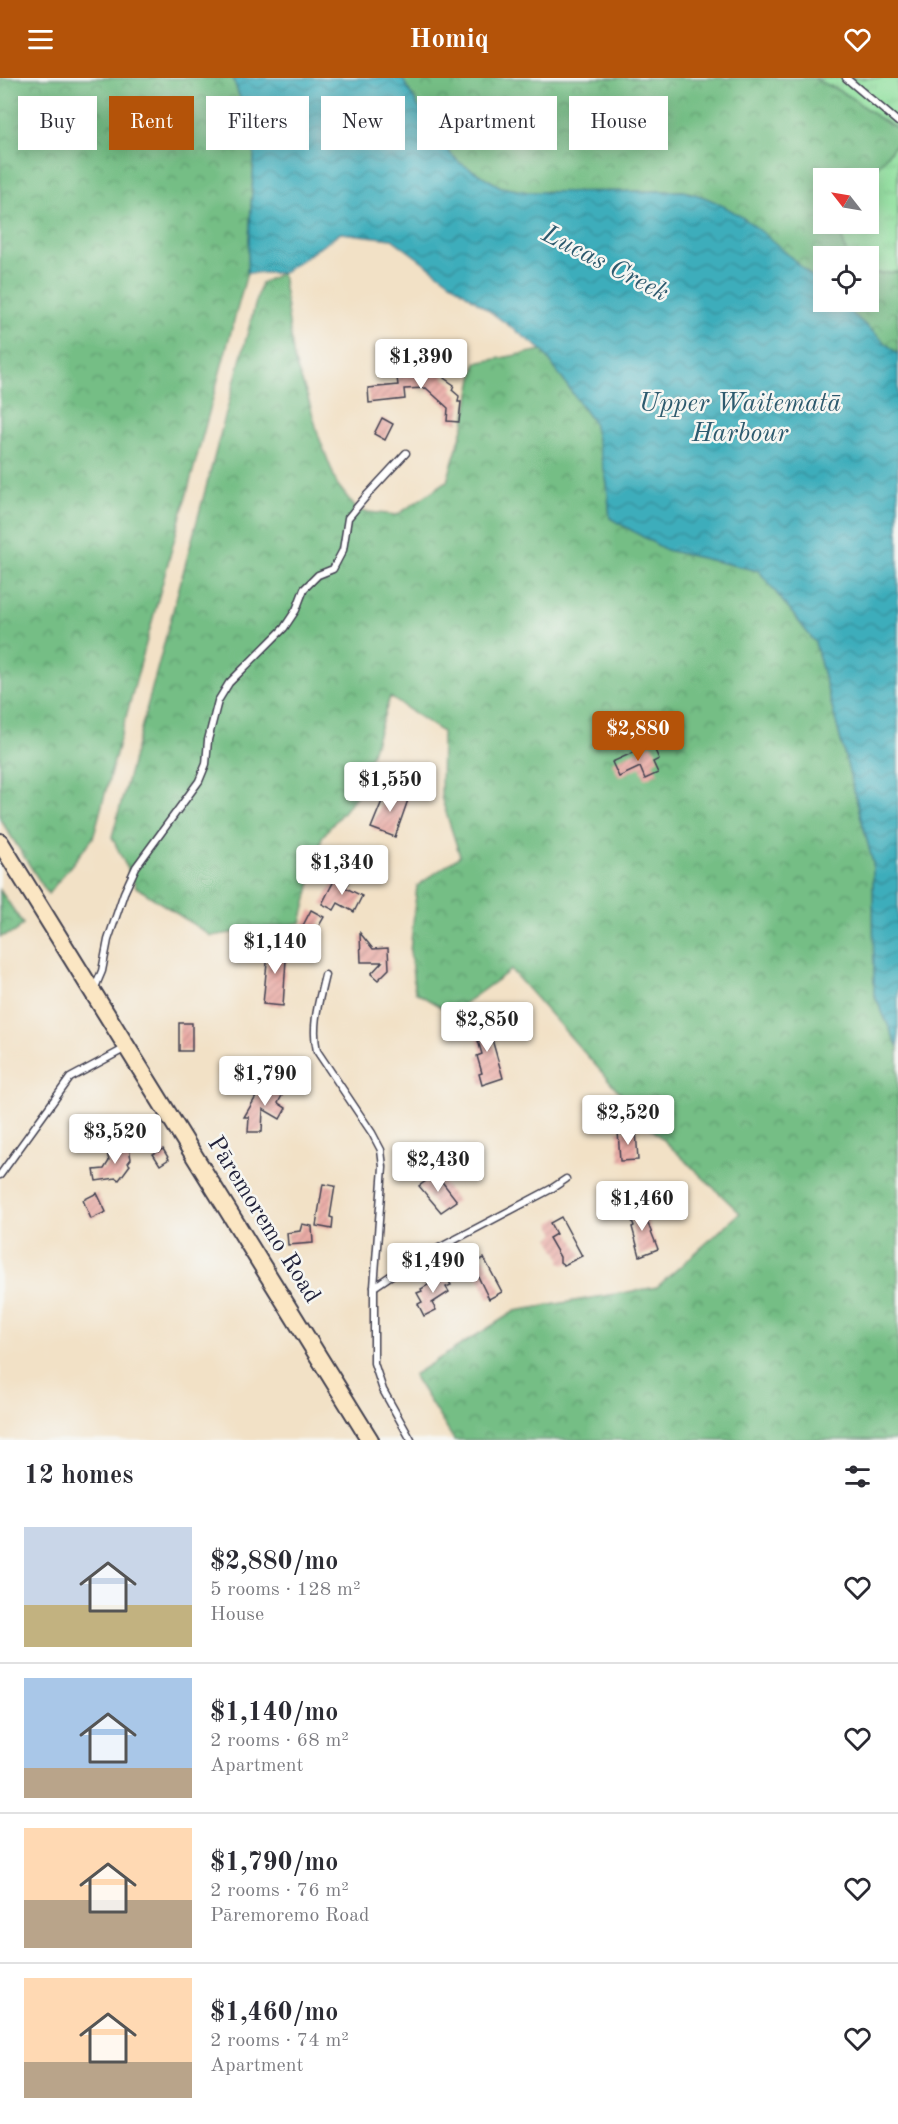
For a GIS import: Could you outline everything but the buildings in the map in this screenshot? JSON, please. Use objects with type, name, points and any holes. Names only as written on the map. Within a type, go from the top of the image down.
[{"type":"street","name":"Pāremoremo Road","points":[[0,842],[94,990],[370,1440]]},
{"type":"lane","points":[[846,78],[898,122]]},
{"type":"lane","points":[[94,990],[124,893],[136,867],[199,781],[206,764],[208,740],[216,710],[229,682],[284,628],[296,610],[304,589],[318,575],[333,569],[343,550],[348,518],[406,453]]},
{"type":"lane","points":[[324,975],[314,1022],[317,1051],[381,1150],[383,1167],[375,1287],[374,1364],[383,1390],[411,1440]]},
{"type":"lane","points":[[0,1175],[70,1078],[127,1047]]},
{"type":"lane","points":[[375,1287],[405,1266],[566,1179]]},
{"type":"green space","points":[[0,78],[233,78],[239,96],[206,96],[206,150],[255,150],[247,273],[93,838],[48,894],[0,819]]},
{"type":"green space","points":[[402,78],[814,78],[849,96],[898,129],[898,142],[876,168],[813,168],[813,234],[841,234],[844,246],[813,246],[813,278],[759,230],[723,206],[704,197],[683,191],[528,192],[501,187],[460,163],[447,150],[557,150],[557,96],[417,96],[417,104]]},
{"type":"green space","points":[[814,78],[898,78],[898,129],[849,96]]},
{"type":"green space","points":[[898,142],[898,272],[879,273],[879,246],[844,246],[841,234],[879,234],[879,168],[876,168]]},
{"type":"green space","points":[[898,272],[898,354],[850,312],[879,312],[879,273]]},
{"type":"green space","points":[[282,273],[294,360],[337,484],[358,511],[397,515],[447,481],[464,425],[476,363],[542,350],[593,422],[607,483],[610,518],[667,550],[759,571],[815,642],[873,863],[874,994],[898,1047],[898,1440],[454,1440],[413,1375],[515,1311],[657,1287],[740,1213],[653,1130],[511,970],[451,1013],[415,992],[410,951],[417,886],[460,856],[441,797],[442,732],[390,697],[359,793],[322,837],[301,923],[211,936],[136,887],[112,837],[261,283]]},
{"type":"green space","points":[[0,890],[23,924],[15,932],[0,937]]},
{"type":"water","name":"Upper Waitematā Harbour","points":[[233,78],[402,78],[417,104],[417,150],[447,150],[460,163],[501,187],[528,192],[683,191],[704,197],[742,217],[813,278],[813,312],[850,312],[898,354],[898,1047],[874,994],[873,863],[815,642],[759,571],[666,550],[610,518],[607,483],[593,422],[542,350],[392,239],[341,233],[282,273],[247,273],[255,150],[309,150],[309,96],[239,96]]},
{"type":"water label","name":"Lucas Creek","points":[[605,264]]}]
